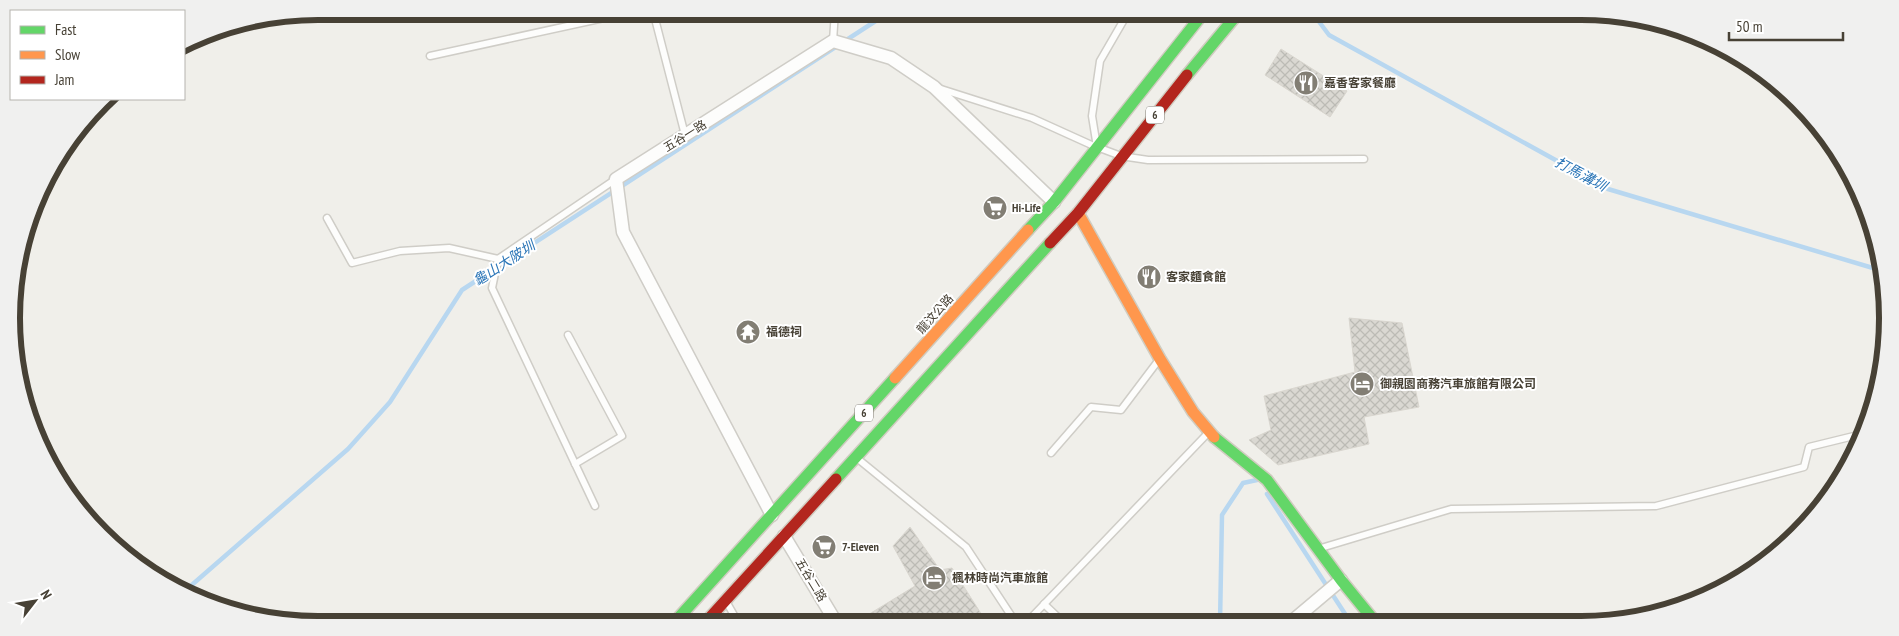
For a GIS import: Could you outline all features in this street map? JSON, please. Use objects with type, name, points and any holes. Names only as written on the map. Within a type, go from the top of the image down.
[{"type":"main road","name":"龍汶公路","points":[[711,616],[855,457],[1066,207],[1097,147],[1198,20]]},
{"type":"main road","name":"龍汶公路","points":[[680,616],[772,515],[1066,207],[1121,156],[1233,20]]},
{"type":"main road","points":[[1066,207],[1193,412],[1209,433],[1267,480],[1317,549],[1337,583],[1369,616]]},
{"type":"street","name":"五谷一路","points":[[616,179],[834,41]]},
{"type":"street","points":[[834,41],[891,58],[934,87],[1066,207]]},
{"type":"street","points":[[616,179],[624,232],[772,515]]},
{"type":"street","name":"五谷二路","points":[[784,536],[833,616]]},
{"type":"street","points":[[1298,616],[1337,583]]},
{"type":"lane","points":[[430,56],[595,20]]},
{"type":"lane","points":[[655,20],[685,135]]},
{"type":"lane","points":[[834,41],[835,20]]},
{"type":"lane","points":[[1097,147],[1092,116],[1100,61],[1124,20]]},
{"type":"lane","points":[[934,87],[1032,118],[1121,156],[1148,160],[1364,159]]},
{"type":"lane","points":[[595,506],[492,288],[498,260],[616,179]]},
{"type":"lane","points":[[328,218],[352,263],[400,251],[449,248],[498,260]]},
{"type":"lane","points":[[568,335],[622,436],[575,464]]},
{"type":"lane","points":[[1051,453],[1091,408],[1121,410],[1160,359]]},
{"type":"lane","points":[[1033,616],[1209,433]]},
{"type":"lane","points":[[1317,549],[1451,509],[1656,506],[1804,467],[1809,447],[1854,436]]},
{"type":"lane","points":[[855,457],[966,547],[1011,616]]},
{"type":"lane","points":[[725,600],[734,616]]},
{"type":"lane","points":[[1044,604],[1057,616]]},
{"type":"building","name":"嘉香客家餐廳","points":[[1281,49],[1347,91],[1330,117],[1265,75]]},
{"type":"building","name":"御親園商務汽車旅館有限公司","points":[[1349,318],[1402,323],[1419,407],[1364,417],[1369,444],[1278,465],[1249,440],[1271,430],[1264,396],[1355,372]]},
{"type":"building","name":"楓林時尚汽車旅館","points":[[910,527],[940,570],[952,568],[983,616],[866,616],[915,586],[893,546]]},
{"type":"waterway","name":"龜山大陂圳","points":[[190,587],[348,449],[390,402],[462,290],[877,20]]},
{"type":"waterway","name":"打馬溝圳","points":[[1318,20],[1329,35],[1608,189],[1874,268]]},
{"type":"waterway","points":[[1220,616],[1222,515],[1243,483],[1257,480]]},
{"type":"waterway","points":[[1267,494],[1346,616]]},
{"type":"traffic: fast","points":[[1028,230],[1054,202],[1198,20]]},
{"type":"traffic: fast","points":[[1187,75],[1233,20]]},
{"type":"traffic: fast","points":[[836,479],[1050,243]]},
{"type":"traffic: fast","points":[[680,616],[895,378]]},
{"type":"traffic: fast","points":[[1214,437],[1267,480],[1341,580],[1370,616]]},
{"type":"traffic: slow","points":[[1078,213],[1160,359],[1193,412],[1214,437]]},
{"type":"traffic: slow","points":[[895,378],[1028,230]]},
{"type":"traffic: jam","points":[[1050,243],[1078,213],[1187,75]]},
{"type":"traffic: jam","points":[[711,616],[836,479]]},
{"type":"place","name":"嘉香客家餐廳","points":[[1306,83]]},
{"type":"place","name":"Hi-Life","points":[[995,208]]},
{"type":"place","name":"客家麵食館","points":[[1149,277]]},
{"type":"place","name":"福德祠","points":[[748,332]]},
{"type":"place","name":"御親園商務汽車旅館有限公司","points":[[1362,384]]},
{"type":"place","name":"7-Eleven","points":[[824,547]]},
{"type":"place","name":"楓林時尚汽車旅館","points":[[934,578]]}]
